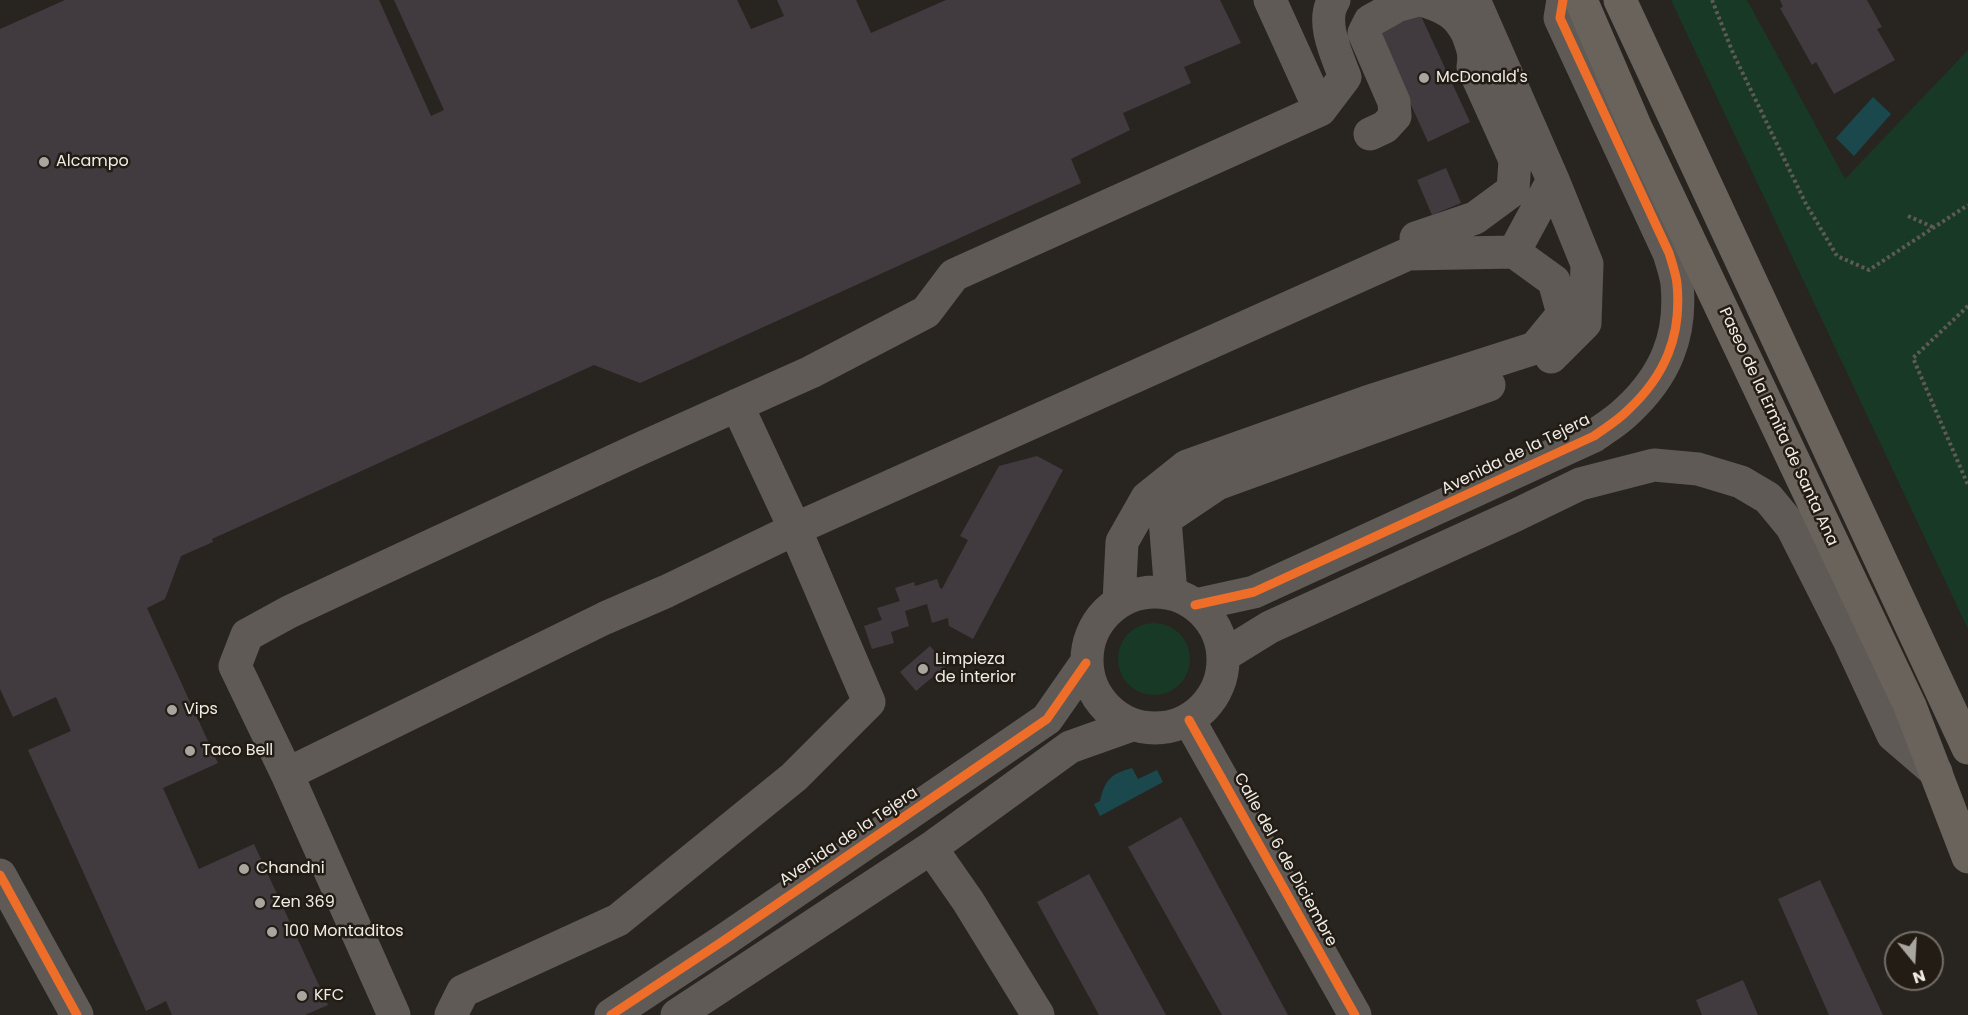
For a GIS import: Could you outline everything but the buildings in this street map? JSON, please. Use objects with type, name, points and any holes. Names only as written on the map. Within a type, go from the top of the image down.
[{"type":"main road","name":"Paseo de la Ermita de Santa Ana","points":[[1581,0],[1636,128],[1910,706],[1968,857]]},
{"type":"main road","points":[[1620,0],[1968,748]]},
{"type":"street","points":[[1270,0],[1320,110]]},
{"type":"street","points":[[1183,599],[1165,519],[1216,484],[1542,366],[1585,323],[1587,264],[1474,0]]},
{"type":"street","name":"Avenida de la Tejera","points":[[1183,599],[1254,592],[1594,436],[1627,412],[1657,378],[1671,351],[1678,319],[1677,282],[1669,253],[1560,18],[1563,0]]},
{"type":"street","points":[[394,1015],[288,774],[235,666],[247,635],[327,594],[811,372],[926,312],[954,275],[1320,110],[1346,77],[1330,40],[1329,2]]},
{"type":"street","points":[[1370,134],[1385,127],[1395,116],[1394,102],[1364,33],[1371,21],[1398,6],[1426,2],[1444,28],[1460,60],[1473,67],[1515,160],[1513,190],[1475,218],[1416,238]]},
{"type":"street","points":[[1514,252],[1553,180]]},
{"type":"street","points":[[288,774],[604,618],[667,591],[795,529],[1408,254],[1514,252],[1554,281],[1563,314],[1535,348],[1367,402],[1186,466],[1147,498],[1122,542],[1119,602]]},
{"type":"street","points":[[451,1015],[463,991],[618,920],[794,777],[869,702],[795,529],[737,405]]},
{"type":"street","points":[[1223,656],[1270,627],[1580,484],[1654,465],[1698,469],[1750,487],[1768,498],[1792,526],[1893,735],[1936,772]]},
{"type":"street","points":[[1153,592],[1183,599],[1209,619],[1219,637],[1223,656],[1222,675],[1215,693],[1204,708],[1189,720],[1171,727],[1151,729],[1132,725],[1114,716],[1100,701],[1090,683],[1086,663],[1088,645],[1094,628],[1119,602],[1136,595],[1153,592]]},
{"type":"street","name":"Avenida de la Tejera","points":[[611,1015],[1047,719],[1086,663]]},
{"type":"street","name":"Calle del 6 de Diciembre","points":[[1189,720],[1355,1015]]},
{"type":"street","points":[[677,1015],[931,848],[1070,747],[1132,725]]},
{"type":"street","points":[[931,848],[968,902],[1038,1015]]},
{"type":"street","points":[[0,874],[77,1015]]},
{"type":"path","points":[[1712,0],[1733,53],[1801,193],[1837,256],[1869,270],[1968,205]]},
{"type":"path","points":[[1908,216],[1935,228]]},
{"type":"path","points":[[1968,306],[1913,358],[1968,485]]},
{"type":"green space","points":[[1671,0],[1747,0],[1845,179],[1968,50],[1968,629]]},
{"type":"green space","points":[[1147,623],[1161,623],[1180,633],[1190,652],[1190,666],[1180,685],[1161,695],[1147,695],[1128,685],[1118,666],[1118,652],[1128,633]]},
{"type":"water","points":[[1873,97],[1891,114],[1854,156],[1836,138]]},
{"type":"water","points":[[1132,768],[1138,779],[1157,770],[1163,782],[1100,816],[1094,804],[1100,801],[1107,783],[1118,773]]},
{"type":"cycle path","points":[[1195,605],[1254,592],[1594,436],[1627,411],[1652,384],[1668,354],[1677,321],[1675,272],[1669,253],[1560,18],[1563,0]]},
{"type":"cycle path","points":[[611,1015],[1047,719],[1086,663]]},
{"type":"cycle path","points":[[1189,720],[1355,1015]]},
{"type":"cycle path","points":[[0,875],[77,1015]]},
{"type":"place","name":"McDonald's","points":[[1424,78]]},
{"type":"place","name":"Alcampo","points":[[44,162]]},
{"type":"place","name":"Limpieza de interior","points":[[923,669]]},
{"type":"place","name":"Vips","points":[[172,710]]},
{"type":"place","name":"Taco Bell","points":[[190,751]]},
{"type":"place","name":"Chandni","points":[[244,869]]},
{"type":"place","name":"Zen 369","points":[[260,903]]},
{"type":"place","name":"100 Montaditos","points":[[272,932]]},
{"type":"place","name":"KFC","points":[[302,996]]}]
